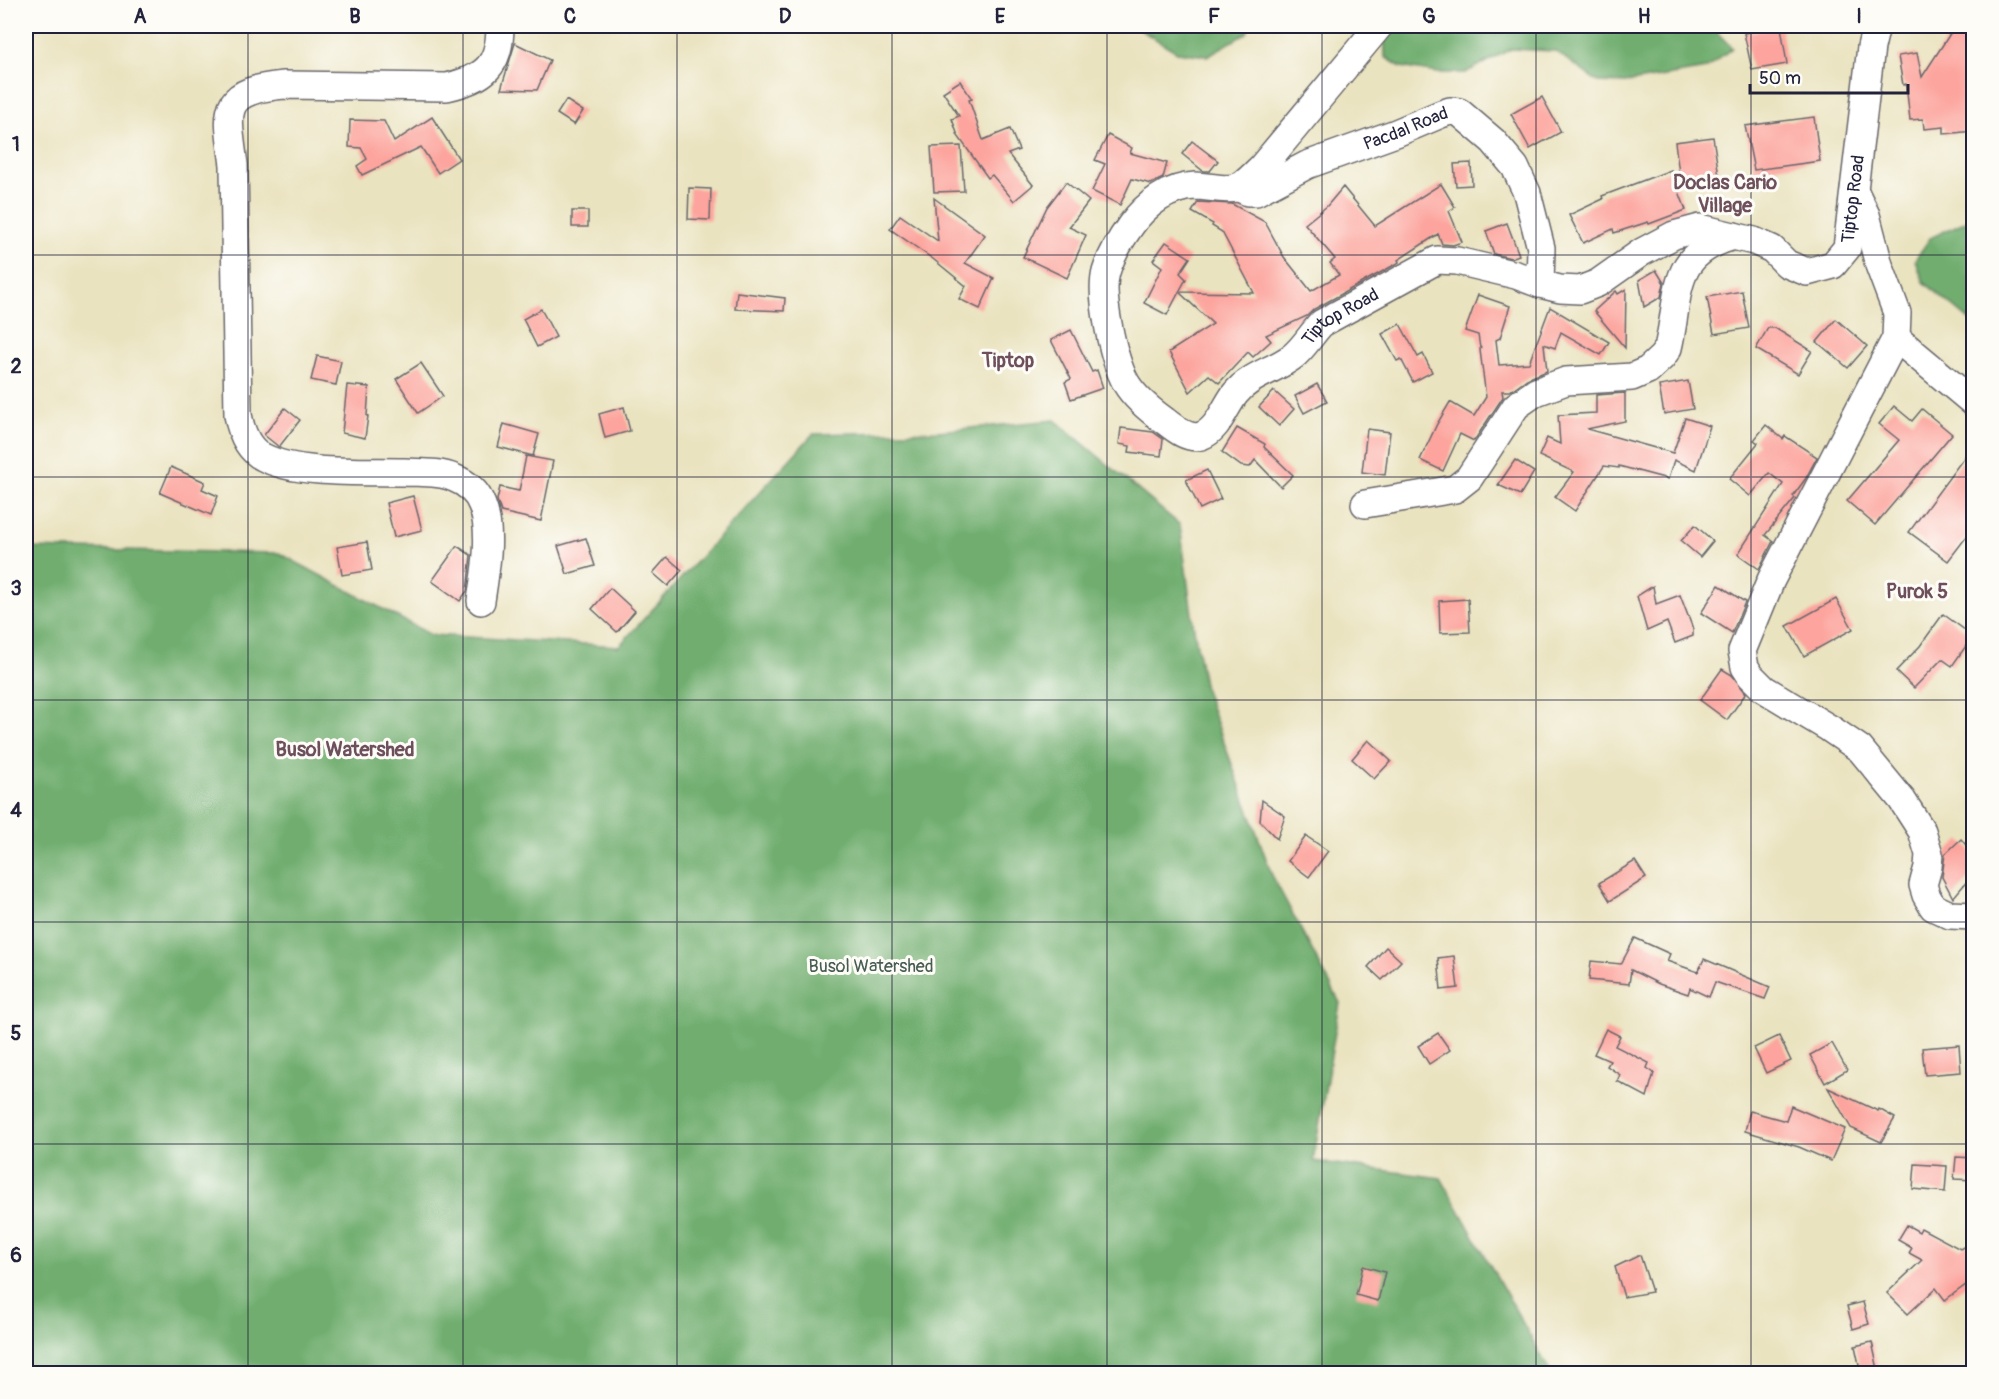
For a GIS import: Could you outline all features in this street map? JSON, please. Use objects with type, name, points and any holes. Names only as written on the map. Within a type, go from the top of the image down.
[{"type":"street","points":[[481,601],[488,548],[486,522],[483,506],[467,484],[451,476],[427,473],[307,468],[281,463],[262,457],[251,447],[242,432],[238,415],[234,165],[229,125],[230,108],[238,97],[261,87],[284,85],[447,87],[468,82],[486,72],[495,59],[500,26]]},
{"type":"street","points":[[1237,188],[1260,168],[1380,26]]},
{"type":"street","name":"Tiptop Road","points":[[1237,188],[1194,186],[1172,190],[1156,200],[1143,210],[1132,224],[1112,255],[1105,274],[1104,287],[1115,357],[1127,384],[1149,410],[1175,429],[1191,437],[1201,436],[1210,430],[1235,394],[1250,380],[1292,358],[1322,324],[1437,260],[1457,261],[1516,275],[1560,289],[1580,290],[1598,284],[1650,247],[1674,235],[1700,228],[1755,241],[1772,249],[1787,264],[1807,272],[1833,265],[1847,248],[1871,47],[1876,26]]},
{"type":"street","name":"Pacdal Road","points":[[1237,188],[1256,192],[1307,165],[1396,134],[1441,114],[1450,111],[1459,112],[1493,141],[1515,167],[1527,193],[1541,248],[1540,284]]},
{"type":"street","points":[[1854,188],[1866,215],[1879,265],[1897,313],[1896,338],[1771,580],[1742,651],[1745,667],[1764,689],[1860,749],[1902,800],[1922,831],[1929,854],[1923,885],[1933,907],[1950,915],[1974,916]]},
{"type":"street","points":[[1365,504],[1455,489],[1469,478],[1516,406],[1536,392],[1566,381],[1632,377],[1648,370],[1668,348],[1683,270],[1695,255],[1717,240],[1734,236]]},
{"type":"street","points":[[1896,338],[1974,403]]},
{"type":"green space","points":[[1134,26],[1250,26],[1247,33],[1207,56],[1177,52]]},
{"type":"green space","points":[[1384,26],[1711,26],[1732,48],[1706,69],[1625,83],[1598,82],[1555,51],[1511,49],[1465,73],[1437,73],[1401,67],[1385,57]]},
{"type":"green space","points":[[1968,220],[1973,221],[1973,323],[1924,282],[1915,260],[1930,238]]},
{"type":"green space","name":"Busol Watershed","points":[[1055,420],[1180,525],[1205,690],[1272,875],[1340,1003],[1313,1161],[1441,1178],[1551,1373],[26,1374],[26,1284],[30,1265],[26,1258],[26,548],[279,553],[431,635],[619,646],[813,434],[938,431]]},
{"type":"building","points":[[1955,26],[1974,26],[1974,131],[1944,134],[1944,127],[1924,129],[1923,119],[1910,120],[1906,84],[1903,85],[1898,56],[1917,53],[1922,77]]},
{"type":"building","points":[[1781,27],[1787,64],[1752,70],[1744,33]]},
{"type":"building","points":[[515,43],[550,60],[537,90],[501,89]]},
{"type":"building","points":[[960,81],[972,99],[969,100],[983,140],[1010,129],[1019,150],[1008,154],[1033,185],[1014,201],[992,175],[988,178],[958,136],[952,119],[959,116],[943,92]]},
{"type":"building","points":[[1542,97],[1561,132],[1530,149],[1511,114]]},
{"type":"building","points":[[566,100],[583,111],[574,125],[557,114]]},
{"type":"building","points":[[432,117],[459,159],[438,173],[421,147],[362,175],[357,166],[367,159],[361,148],[349,147],[350,120],[384,121],[394,142]]},
{"type":"building","points":[[1814,117],[1820,161],[1754,170],[1745,126]]},
{"type":"building","points":[[1108,135],[1132,148],[1130,153],[1167,163],[1163,178],[1151,184],[1132,179],[1120,205],[1092,191],[1105,164],[1095,160]]},
{"type":"building","points":[[1713,137],[1719,176],[1680,181],[1675,142]]},
{"type":"building","points":[[1192,141],[1218,161],[1210,171],[1203,171],[1182,154]]},
{"type":"building","points":[[961,146],[964,191],[934,192],[931,147]]},
{"type":"building","points":[[1471,163],[1472,185],[1456,186],[1454,164]]},
{"type":"building","points":[[1671,170],[1686,210],[1649,224],[1648,222],[1614,233],[1613,229],[1583,243],[1569,215],[1603,199],[1602,196]]},
{"type":"building","points":[[1066,182],[1089,201],[1069,227],[1086,235],[1067,278],[1023,257],[1047,207]]},
{"type":"building","points":[[1441,184],[1455,207],[1449,211],[1462,242],[1453,245],[1442,244],[1438,234],[1398,260],[1396,264],[1314,309],[1307,316],[1266,335],[1271,341],[1253,357],[1248,352],[1219,383],[1209,375],[1190,392],[1169,352],[1213,324],[1179,292],[1254,293],[1222,232],[1192,212],[1198,202],[1232,204],[1265,222],[1284,257],[1311,291],[1339,275],[1330,263],[1335,259],[1305,224],[1327,206],[1343,187],[1375,226]]},
{"type":"building","points":[[689,188],[711,189],[710,220],[688,219]]},
{"type":"building","points":[[934,198],[985,235],[965,263],[994,278],[980,309],[959,299],[966,286],[933,259],[890,229],[900,215],[938,241]]},
{"type":"building","points":[[572,211],[588,211],[588,227],[572,227]]},
{"type":"building","points":[[1507,223],[1519,255],[1511,258],[1494,254],[1486,231]]},
{"type":"building","points":[[1166,242],[1190,258],[1180,273],[1186,279],[1167,315],[1144,303],[1162,267],[1153,260]]},
{"type":"building","points":[[1656,270],[1664,283],[1661,297],[1644,307],[1639,280]]},
{"type":"building","points":[[1626,289],[1625,348],[1594,311],[1616,291],[1618,294]]},
{"type":"building","points":[[1742,291],[1749,328],[1714,334],[1707,297]]},
{"type":"building","points":[[737,292],[785,298],[784,311],[735,309]]},
{"type":"building","points":[[1478,295],[1510,306],[1500,338],[1496,340],[1499,365],[1529,363],[1550,307],[1609,342],[1601,355],[1561,332],[1555,348],[1544,344],[1547,371],[1527,379],[1510,391],[1502,391],[1503,397],[1474,441],[1460,434],[1443,471],[1420,460],[1437,424],[1450,402],[1474,416],[1486,397],[1478,335],[1465,331]]},
{"type":"building","points":[[541,309],[556,337],[537,347],[523,319]]},
{"type":"building","points":[[1836,319],[1867,346],[1848,368],[1817,342]]},
{"type":"building","points":[[1400,324],[1418,357],[1423,354],[1432,372],[1413,382],[1401,359],[1397,361],[1382,334]]},
{"type":"building","points":[[1768,328],[1775,328],[1812,351],[1798,374],[1756,349]]},
{"type":"building","points":[[1071,330],[1092,372],[1097,370],[1103,388],[1071,399],[1065,382],[1071,379],[1051,340]]},
{"type":"building","points":[[317,356],[341,361],[336,385],[311,380]]},
{"type":"building","points":[[421,363],[443,396],[418,413],[396,379]]},
{"type":"building","points":[[1688,381],[1693,409],[1664,414],[1659,386]]},
{"type":"building","points":[[1317,384],[1327,401],[1304,413],[1295,396]]},
{"type":"building","points":[[347,385],[369,387],[365,438],[342,433]]},
{"type":"building","points":[[1274,391],[1294,409],[1279,426],[1259,407]]},
{"type":"building","points":[[1625,393],[1625,421],[1587,429],[1673,453],[1685,418],[1710,426],[1696,470],[1674,460],[1668,479],[1619,466],[1619,468],[1604,466],[1575,511],[1555,497],[1574,472],[1539,456],[1547,438],[1560,444],[1558,415],[1596,413],[1596,395]]},
{"type":"building","points":[[1894,406],[1912,421],[1922,409],[1952,434],[1875,525],[1847,501],[1899,440],[1879,424]]},
{"type":"building","points":[[624,407],[630,431],[605,438],[599,414]]},
{"type":"building","points":[[285,408],[300,420],[279,447],[264,435]]},
{"type":"building","points":[[504,424],[539,434],[533,456],[498,447]]},
{"type":"building","points":[[1766,425],[1783,439],[1785,436],[1817,457],[1793,496],[1795,498],[1765,535],[1773,541],[1759,569],[1738,554],[1783,484],[1769,473],[1750,496],[1729,479],[1758,443],[1754,440]]},
{"type":"building","points":[[1121,428],[1153,432],[1163,439],[1161,456],[1129,452],[1130,446],[1119,444]]},
{"type":"building","points":[[1237,428],[1265,444],[1264,447],[1293,475],[1281,487],[1255,460],[1250,467],[1241,466],[1222,452]]},
{"type":"building","points":[[1367,429],[1390,432],[1385,475],[1362,472]]},
{"type":"building","points":[[1974,444],[1974,527],[1948,561],[1909,532]]},
{"type":"building","points":[[526,456],[553,461],[541,521],[501,512],[497,500],[500,487],[519,491]]},
{"type":"building","points":[[1515,460],[1534,472],[1520,495],[1498,485]]},
{"type":"building","points":[[171,467],[205,482],[202,489],[218,496],[211,515],[160,493]]},
{"type":"building","points":[[1207,470],[1221,499],[1200,509],[1186,480]]},
{"type":"building","points":[[413,496],[422,530],[394,537],[386,503]]},
{"type":"building","points":[[1695,525],[1713,541],[1700,557],[1681,541]]},
{"type":"building","points":[[586,538],[595,566],[567,574],[558,546]]},
{"type":"building","points":[[367,542],[372,570],[342,575],[337,547]]},
{"type":"building","points":[[457,546],[471,555],[467,591],[460,601],[432,581]]},
{"type":"building","points":[[667,557],[682,570],[668,586],[653,573]]},
{"type":"building","points":[[1719,585],[1745,602],[1732,633],[1701,613]]},
{"type":"building","points":[[1653,586],[1656,604],[1680,595],[1693,629],[1693,636],[1675,643],[1667,622],[1647,631],[1637,596]]},
{"type":"building","points":[[610,588],[635,611],[617,632],[592,609]]},
{"type":"building","points":[[1468,599],[1470,632],[1440,633],[1439,601]]},
{"type":"building","points":[[1836,599],[1853,629],[1804,656],[1787,626]]},
{"type":"building","points":[[1943,614],[1973,636],[1952,666],[1942,659],[1914,688],[1896,671],[1920,646]]},
{"type":"building","points":[[1722,669],[1732,675],[1746,693],[1727,720],[1700,700]]},
{"type":"building","points":[[1368,740],[1391,761],[1374,779],[1352,759]]},
{"type":"building","points":[[1262,800],[1285,816],[1277,839],[1260,821]]},
{"type":"building","points":[[1306,836],[1328,851],[1309,877],[1288,861]]},
{"type":"building","points":[[1961,839],[1974,855],[1974,873],[1953,898],[1942,877],[1945,854]]},
{"type":"building","points":[[1635,861],[1646,878],[1610,901],[1599,883]]},
{"type":"building","points":[[1635,938],[1670,954],[1667,961],[1698,972],[1704,959],[1770,987],[1765,999],[1715,982],[1709,997],[1690,988],[1688,994],[1659,984],[1631,970],[1629,984],[1589,980],[1591,961],[1621,964]]},
{"type":"building","points":[[1386,947],[1401,961],[1382,980],[1368,967]]},
{"type":"building","points":[[1454,956],[1458,988],[1441,990],[1438,958]]},
{"type":"building","points":[[1606,1029],[1620,1036],[1615,1046],[1649,1063],[1647,1068],[1654,1073],[1647,1097],[1617,1081],[1620,1075],[1607,1066],[1610,1061],[1594,1054]]},
{"type":"building","points":[[1438,1033],[1450,1050],[1429,1064],[1418,1046]]},
{"type":"building","points":[[1779,1036],[1791,1061],[1766,1073],[1754,1048]]},
{"type":"building","points":[[1832,1043],[1847,1070],[1825,1083],[1810,1055]]},
{"type":"building","points":[[1959,1045],[1961,1072],[1925,1075],[1922,1048]]},
{"type":"building","points":[[1828,1088],[1895,1118],[1881,1142],[1851,1128]]},
{"type":"building","points":[[1791,1106],[1845,1129],[1831,1161],[1799,1147],[1745,1131],[1750,1111],[1786,1121]]},
{"type":"building","points":[[1956,1157],[1974,1158],[1974,1180],[1954,1179]]},
{"type":"building","points":[[1915,1164],[1947,1166],[1945,1192],[1913,1189]]},
{"type":"building","points":[[1907,1225],[1919,1232],[1921,1228],[1960,1249],[1974,1241],[1974,1279],[1945,1300],[1936,1288],[1908,1314],[1887,1293],[1922,1260],[1909,1253],[1912,1248],[1898,1240]]},
{"type":"building","points":[[1640,1255],[1652,1292],[1624,1297],[1615,1267]]},
{"type":"building","points":[[1363,1266],[1385,1272],[1378,1301],[1356,1295]]},
{"type":"building","points":[[1863,1302],[1869,1324],[1853,1329],[1847,1306]]},
{"type":"building","points":[[1872,1342],[1879,1374],[1861,1374],[1855,1346]]},
{"type":"district","name":"Doclas Cario Village","points":[[1725,194]]},
{"type":"district","name":"Tiptop","points":[[1008,360]]},
{"type":"district","name":"Purok 5","points":[[1917,591]]},
{"type":"district","name":"Busol Watershed","points":[[345,749]]}]
